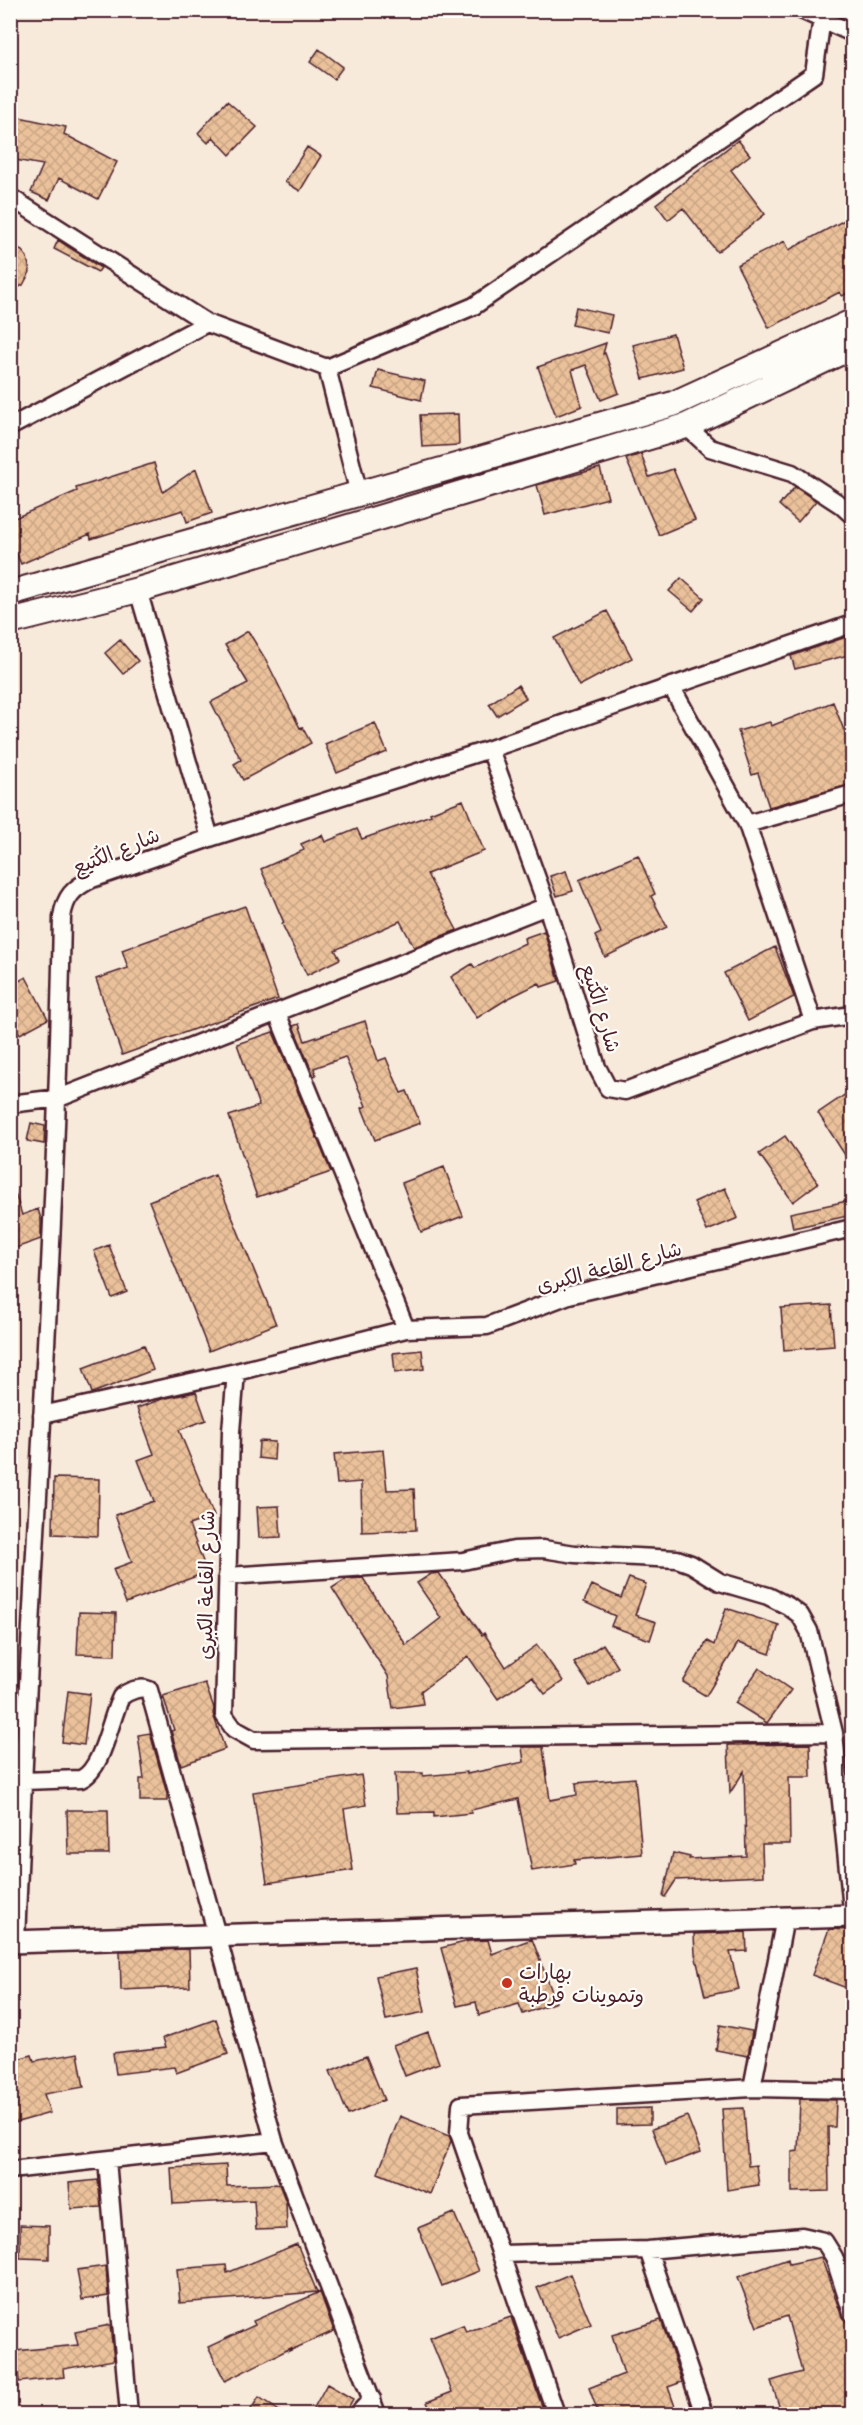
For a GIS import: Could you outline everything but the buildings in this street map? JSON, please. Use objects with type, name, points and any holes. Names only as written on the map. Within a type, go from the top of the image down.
[{"type":"main road","points":[[10,593],[673,404],[852,322]]},
{"type":"main road","points":[[10,622],[138,590],[686,426],[852,347]]},
{"type":"street","points":[[801,10],[821,14],[852,33]]},
{"type":"street","points":[[10,197],[207,323],[327,368],[474,306],[814,74],[821,14]]},
{"type":"street","points":[[10,427],[207,323]]},
{"type":"street","points":[[327,368],[359,494]]},
{"type":"street","points":[[686,426],[711,448],[792,473],[841,505],[852,515]]},
{"type":"street","points":[[138,590],[210,838]]},
{"type":"street","points":[[490,749],[852,624]]},
{"type":"street","points":[[671,686],[747,824],[813,1021]]},
{"type":"street","name":"شارع الكُتيع","points":[[14,1942],[59,1098],[62,918],[69,894],[78,885],[92,879],[210,838],[490,749],[547,906],[597,1067],[609,1088],[625,1091],[813,1021],[852,1015]]},
{"type":"street","points":[[747,824],[852,794]]},
{"type":"street","points":[[10,1104],[59,1098],[547,906]]},
{"type":"street","points":[[277,1013],[406,1329]]},
{"type":"street","name":"شارع القاعة الكبرى","points":[[42,1415],[236,1372],[406,1329],[487,1326],[569,1295],[852,1228]]},
{"type":"street","name":"شارع القاعة الكبرى","points":[[236,1372],[231,1431],[224,1715],[234,1729],[254,1740],[834,1733]]},
{"type":"street","points":[[227,1576],[464,1561],[524,1550],[543,1549],[575,1554],[677,1559],[692,1564],[720,1582],[768,1596],[788,1606],[800,1615],[809,1631],[834,1733],[852,1909]]},
{"type":"street","points":[[22,1781],[81,1779],[89,1776],[96,1764],[121,1697],[142,1689],[149,1690],[274,2141],[375,2407],[358,2415]]},
{"type":"street","points":[[14,1942],[852,1916]]},
{"type":"street","points":[[752,2088],[785,1918]]},
{"type":"street","points":[[556,2415],[459,2133],[461,2105],[752,2088],[852,2090]]},
{"type":"street","points":[[10,2170],[274,2141]]},
{"type":"street","points":[[107,2160],[129,2415]]},
{"type":"street","points":[[502,2254],[648,2250],[802,2236],[824,2241],[848,2286],[852,2313]]},
{"type":"street","points":[[648,2250],[704,2415]]},
{"type":"place","name":"بهارات وتموينات قرطبة","points":[[507,1983]]}]
